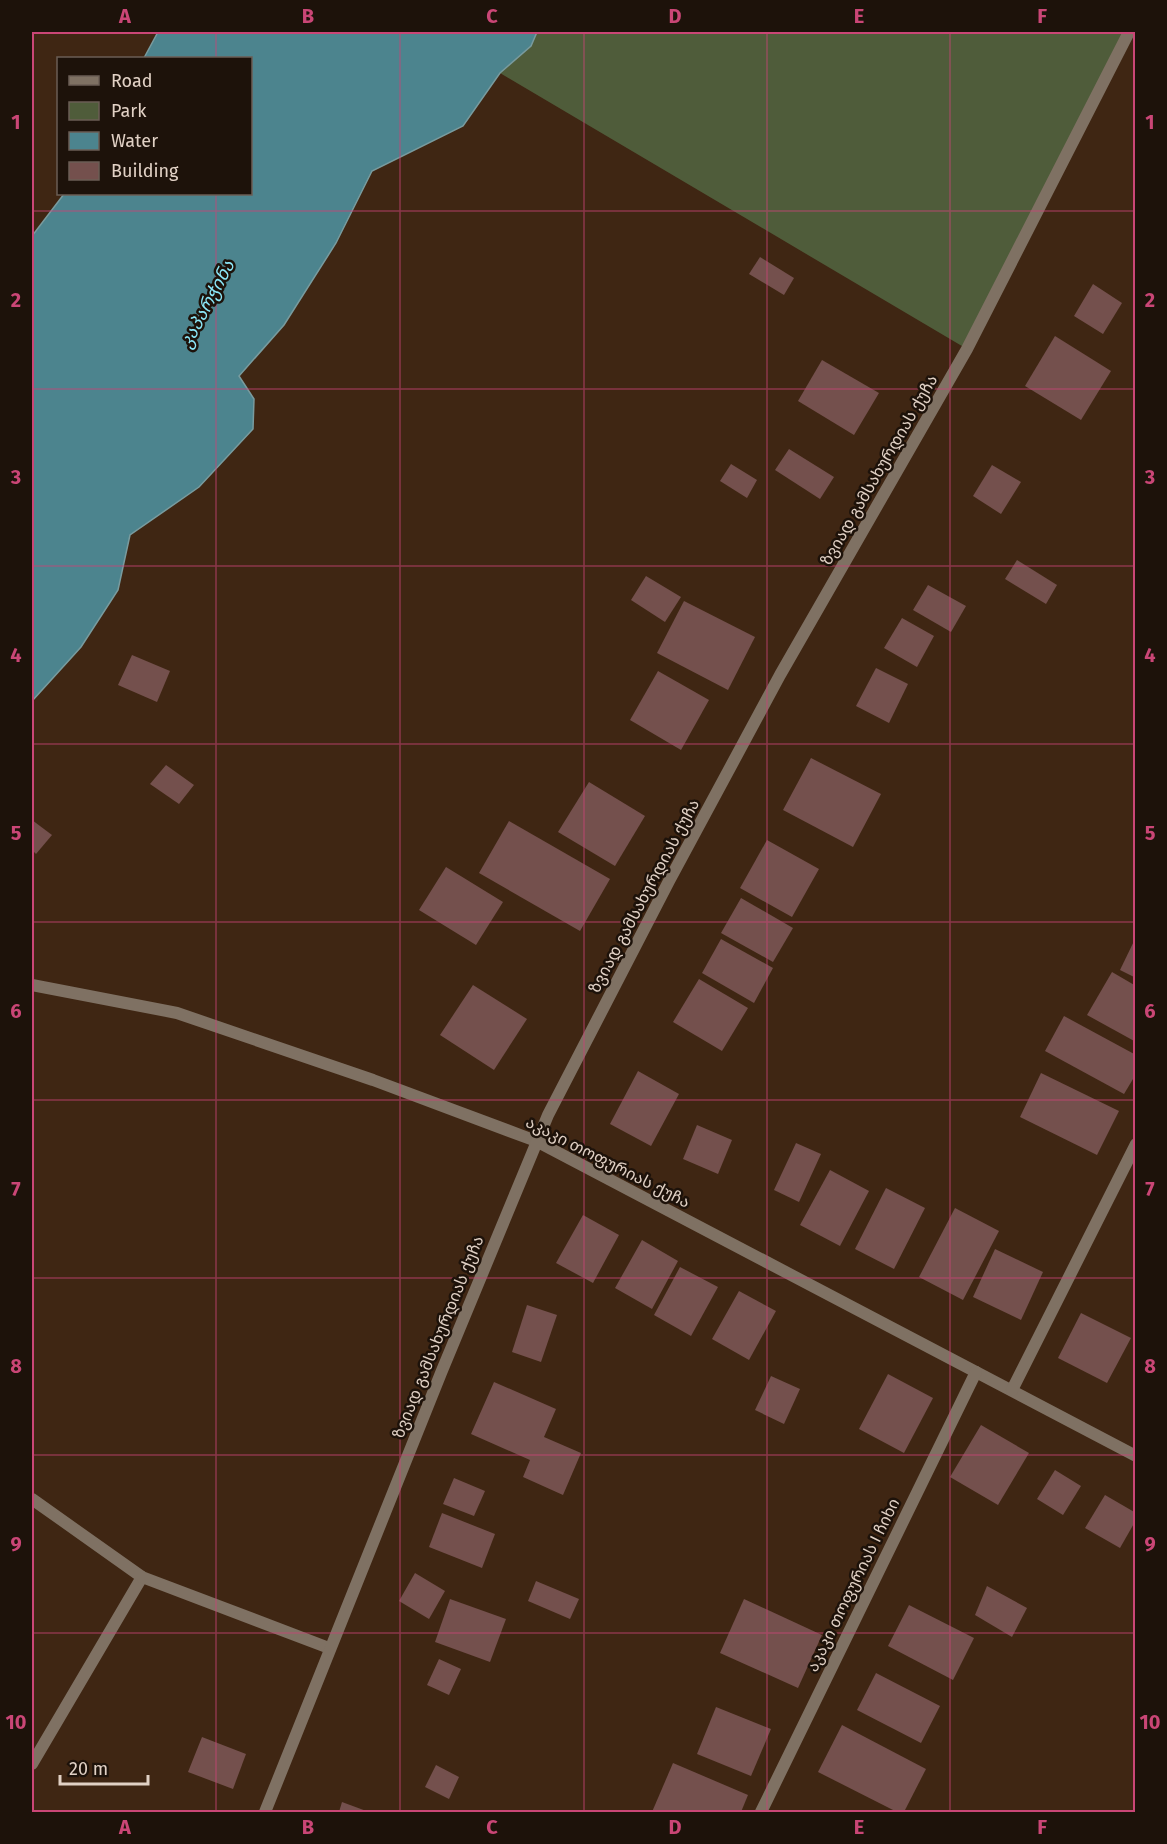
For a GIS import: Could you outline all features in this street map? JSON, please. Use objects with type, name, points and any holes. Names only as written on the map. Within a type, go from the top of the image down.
[{"type":"street","name":"ზვიად გამსახურდიას ქუჩა","points":[[265,1812],[329,1648],[536,1141],[669,881],[780,675],[967,349],[1129,32]]},
{"type":"street","name":"აკაკი თოფურიას ქუჩა","points":[[32,985],[177,1013],[373,1080],[536,1141],[1136,1456]]},
{"type":"street","points":[[1012,1390],[1136,1144]]},
{"type":"street","name":"აკაკი თოფურიას I ჩიხი","points":[[761,1812],[976,1372]]},
{"type":"street","points":[[32,1499],[142,1577],[329,1648]]},
{"type":"street","points":[[32,1764],[142,1577]]},
{"type":"green space","points":[[537,32],[1127,32],[967,349],[500,73],[531,46]]},
{"type":"water","name":"კაპარჭინა","points":[[158,32],[537,32],[531,46],[500,73],[463,126],[372,171],[336,243],[284,325],[239,376],[254,399],[253,429],[199,487],[130,535],[118,590],[81,647],[32,701],[32,236],[63,195],[252,195],[252,57],[145,57]]},
{"type":"building","points":[[760,257],[794,278],[784,295],[749,274]]},
{"type":"building","points":[[1093,284],[1122,303],[1103,334],[1074,316]]},
{"type":"building","points":[[1055,336],[1111,371],[1081,420],[1025,386]]},
{"type":"building","points":[[822,360],[879,393],[854,435],[798,401]]},
{"type":"building","points":[[789,449],[834,477],[820,499],[775,470]]},
{"type":"building","points":[[731,464],[757,480],[747,498],[720,481]]},
{"type":"building","points":[[992,465],[1021,482],[1001,514],[973,496]]},
{"type":"building","points":[[1017,560],[1057,585],[1046,604],[1005,579]]},
{"type":"building","points":[[646,576],[681,597],[665,622],[631,600]]},
{"type":"building","points":[[928,585],[966,606],[951,632],[913,610]]},
{"type":"building","points":[[684,601],[755,637],[728,690],[657,653]]},
{"type":"building","points":[[902,618],[934,636],[917,667],[884,648]]},
{"type":"building","points":[[132,655],[170,671],[157,702],[118,685]]},
{"type":"building","points":[[876,668],[908,684],[889,723],[856,706]]},
{"type":"building","points":[[658,671],[709,700],[681,750],[630,720]]},
{"type":"building","points":[[811,758],[881,794],[853,847],[783,810]]},
{"type":"building","points":[[166,765],[194,785],[179,804],[150,784]]},
{"type":"building","points":[[589,782],[645,816],[615,866],[558,832]]},
{"type":"building","points":[[32,820],[52,835],[36,854],[32,850]]},
{"type":"building","points":[[509,821],[610,879],[580,931],[479,873]]},
{"type":"building","points":[[767,840],[819,869],[792,917],[740,888]]},
{"type":"building","points":[[446,867],[503,902],[476,945],[419,910]]},
{"type":"building","points":[[741,898],[793,928],[773,962],[721,933]]},
{"type":"building","points":[[1136,937],[1136,978],[1120,970]]},
{"type":"building","points":[[721,939],[773,968],[754,1003],[702,973]]},
{"type":"building","points":[[1112,972],[1136,986],[1136,1042],[1087,1015]]},
{"type":"building","points":[[699,979],[748,1008],[722,1051],[673,1022]]},
{"type":"building","points":[[473,985],[527,1019],[494,1070],[440,1035]]},
{"type":"building","points":[[1064,1016],[1136,1055],[1136,1074],[1124,1094],[1045,1051]]},
{"type":"building","points":[[638,1071],[679,1094],[651,1146],[610,1124]]},
{"type":"building","points":[[1041,1073],[1119,1111],[1097,1155],[1020,1117]]},
{"type":"building","points":[[697,1125],[732,1140],[718,1174],[683,1159]]},
{"type":"building","points":[[796,1143],[821,1154],[799,1202],[774,1190]]},
{"type":"building","points":[[830,1170],[869,1191],[840,1246],[800,1225]]},
{"type":"building","points":[[886,1188],[925,1208],[894,1269],[855,1249]]},
{"type":"building","points":[[955,1208],[999,1231],[963,1300],[919,1277]]},
{"type":"building","points":[[583,1215],[619,1235],[593,1283],[556,1263]]},
{"type":"building","points":[[642,1240],[678,1261],[652,1309],[615,1288]]},
{"type":"building","points":[[995,1249],[1043,1272],[1021,1320],[973,1297]]},
{"type":"building","points":[[680,1267],[718,1287],[691,1336],[654,1315]]},
{"type":"building","points":[[739,1291],[776,1311],[749,1360],[712,1339]]},
{"type":"building","points":[[527,1305],[557,1315],[541,1362],[512,1352]]},
{"type":"building","points":[[1081,1313],[1131,1338],[1107,1383],[1058,1358]]},
{"type":"building","points":[[888,1374],[933,1398],[904,1453],[859,1429]]},
{"type":"building","points":[[771,1376],[800,1389],[784,1424],[755,1410]]},
{"type":"building","points":[[494,1382],[556,1409],[544,1437],[581,1453],[563,1495],[523,1477],[530,1460],[471,1434]]},
{"type":"building","points":[[981,1425],[1029,1453],[998,1505],[950,1477]]},
{"type":"building","points":[[1055,1470],[1081,1486],[1063,1515],[1037,1499]]},
{"type":"building","points":[[454,1478],[485,1491],[474,1516],[443,1504]]},
{"type":"building","points":[[1105,1495],[1136,1513],[1136,1520],[1120,1548],[1085,1528]]},
{"type":"building","points":[[442,1513],[495,1534],[482,1568],[429,1547]]},
{"type":"building","points":[[415,1573],[445,1591],[429,1619],[399,1601]]},
{"type":"building","points":[[536,1581],[579,1599],[570,1619],[528,1601]]},
{"type":"building","points":[[987,1586],[1027,1608],[1012,1637],[975,1615]]},
{"type":"building","points":[[450,1599],[506,1619],[490,1662],[435,1642]]},
{"type":"building","points":[[744,1599],[822,1635],[798,1688],[720,1653]]},
{"type":"building","points":[[909,1605],[974,1638],[953,1680],[888,1646]]},
{"type":"building","points":[[439,1659],[461,1669],[449,1695],[427,1685]]},
{"type":"building","points":[[876,1673],[940,1706],[921,1743],[857,1710]]},
{"type":"building","points":[[716,1707],[771,1729],[751,1776],[697,1754]]},
{"type":"building","points":[[842,1725],[926,1769],[904,1812],[897,1812],[818,1772]]},
{"type":"building","points":[[202,1737],[246,1754],[233,1789],[188,1772]]},
{"type":"building","points":[[673,1763],[748,1795],[741,1812],[652,1812]]},
{"type":"building","points":[[436,1765],[459,1777],[449,1799],[425,1787]]},
{"type":"building","points":[[342,1802],[369,1812],[339,1812]]}]
